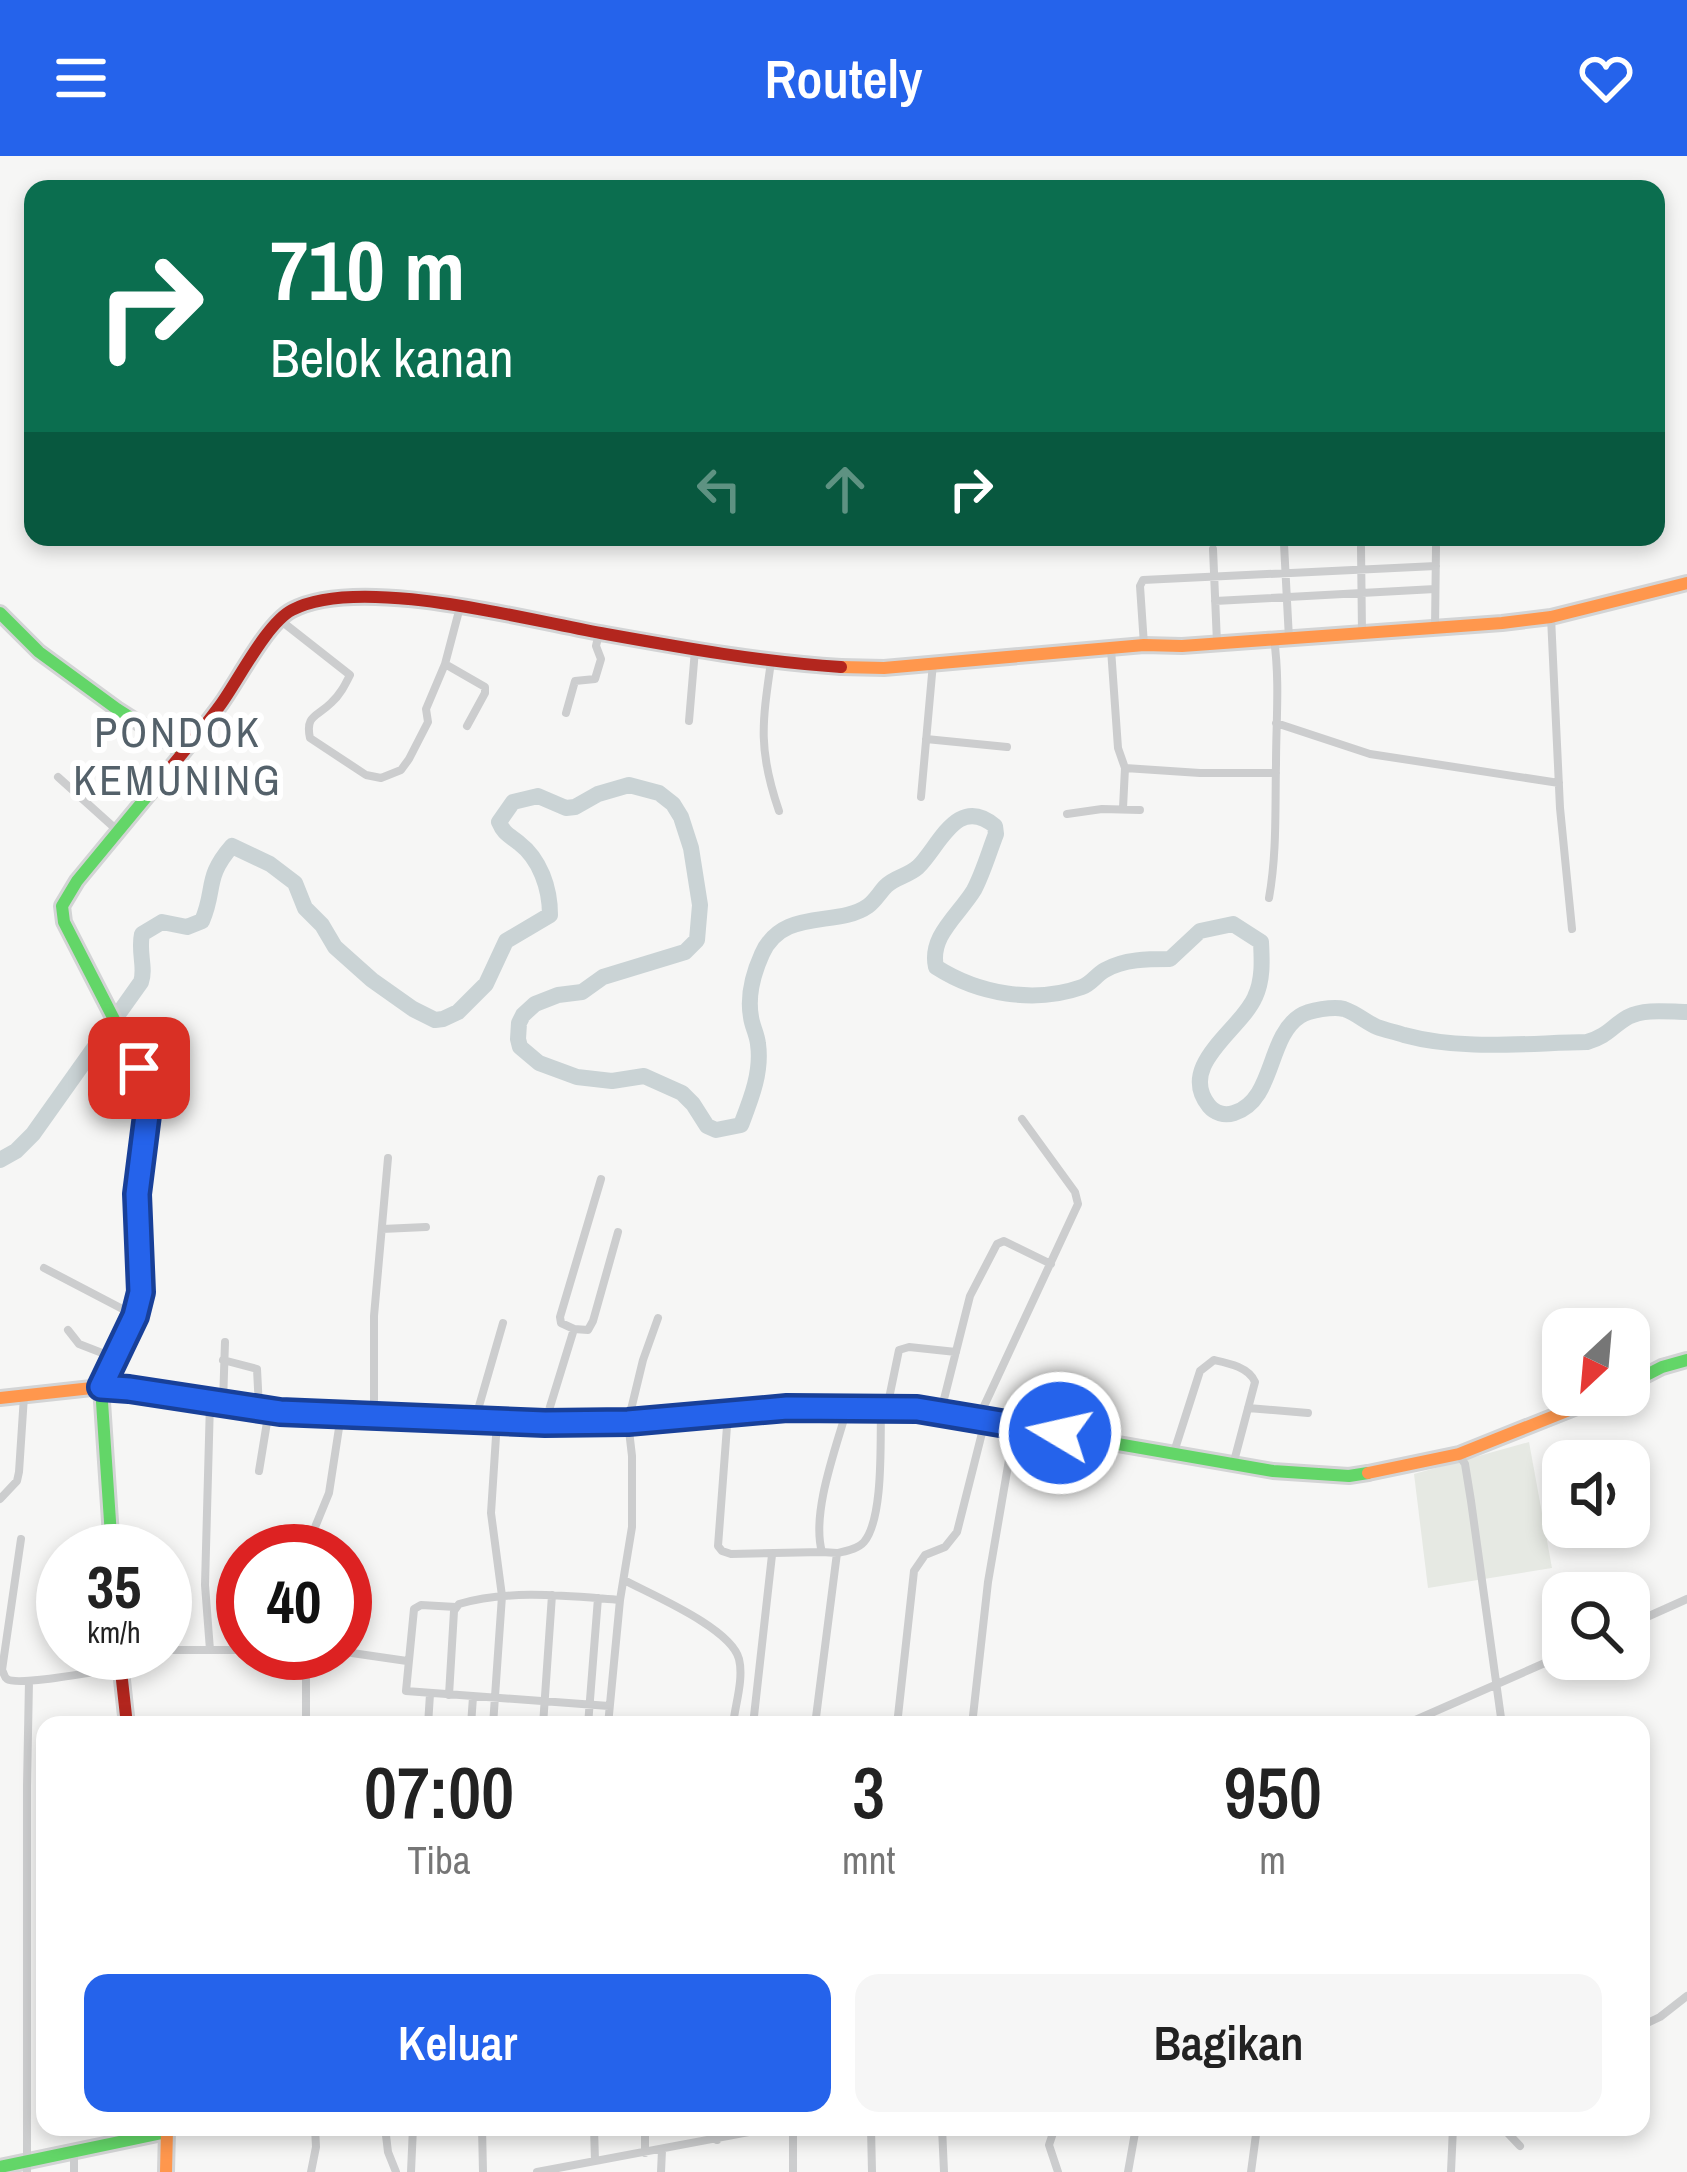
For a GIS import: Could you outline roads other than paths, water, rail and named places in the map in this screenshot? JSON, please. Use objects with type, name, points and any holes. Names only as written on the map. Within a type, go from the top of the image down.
[{"type":"street","points":[[1269,898],[1275,864],[1284,546]]},
{"type":"street","points":[[1436,547],[1436,628]]},
{"type":"street","points":[[1360,548],[1362,633]]},
{"type":"street","points":[[1213,549],[1217,643]]},
{"type":"street","points":[[1144,645],[1141,582],[1436,566]]},
{"type":"street","points":[[110,1524],[101,1387],[135,1316],[141,1280],[137,1194],[148,1107],[139,1068],[64,922],[62,906],[77,881],[220,706],[288,611],[313,601],[344,597],[411,598],[771,662],[884,668],[1551,617],[1687,583]]},
{"type":"street","points":[[1215,601],[1435,589]]},
{"type":"street","points":[[280,620],[349,674],[336,700],[310,720],[312,741],[370,777],[381,778],[393,775],[410,760],[428,722],[426,709],[445,664],[460,607]]},
{"type":"street","points":[[0,613],[39,652],[184,751]]},
{"type":"street","points":[[1551,617],[1572,929]]},
{"type":"street","points":[[566,713],[575,681],[595,679],[601,659],[596,646],[599,633]]},
{"type":"street","points":[[689,721],[695,649]]},
{"type":"street","points":[[1111,649],[1118,748],[1125,768],[1123,808]]},
{"type":"street","points":[[771,662],[763,754],[779,811]]},
{"type":"street","points":[[921,797],[933,663]]},
{"type":"street","points":[[445,664],[486,689],[466,725]]},
{"type":"street","points":[[1276,723],[1370,754],[1559,783]]},
{"type":"street","points":[[926,740],[1007,747]]},
{"type":"street","points":[[1125,768],[1276,772]]},
{"type":"street","points":[[58,777],[118,832]]},
{"type":"street","points":[[1067,814],[1140,810]]},
{"type":"street","points":[[898,1716],[914,1570],[957,1532],[981,1420],[1077,1208],[1078,1198],[1022,1119]]},
{"type":"street","points":[[374,1416],[374,1316],[388,1158]]},
{"type":"street","points":[[601,1179],[561,1323],[588,1330],[618,1232]]},
{"type":"street","points":[[382,1228],[426,1227]]},
{"type":"street","points":[[941,1411],[970,1296],[997,1244],[1004,1240],[1051,1264]]},
{"type":"street","points":[[44,1268],[135,1316]]},
{"type":"street","points":[[608,1716],[632,1527],[628,1422],[658,1318]]},
{"type":"street","points":[[475,1420],[503,1323]]},
{"type":"street","points":[[545,1423],[574,1329]]},
{"type":"street","points":[[68,1330],[79,1344],[115,1358]]},
{"type":"street","points":[[210,1650],[205,1585],[217,1403],[226,1342]]},
{"type":"street","points":[[728,1411],[718,1546],[731,1554],[837,1553],[858,1547],[868,1534],[881,1474],[884,1407],[899,1350],[956,1352]]},
{"type":"street","points":[[223,1360],[257,1369],[264,1408],[259,1471]]},
{"type":"street","points":[[1174,1453],[1200,1371],[1214,1360],[1253,1376],[1255,1382],[1233,1465]]},
{"type":"street","points":[[1650,1373],[1687,1360]]},
{"type":"street","points":[[0,1398],[101,1387],[264,1408],[545,1423],[884,1407],[941,1411],[1273,1471],[1349,1476],[1459,1454],[1554,1416]]},
{"type":"street","points":[[0,1499],[20,1472],[24,1395]]},
{"type":"street","points":[[1248,1408],[1308,1413]]},
{"type":"street","points":[[821,1552],[823,1503],[847,1409]]},
{"type":"street","points":[[316,1524],[329,1493],[341,1414]]},
{"type":"street","points":[[494,1716],[502,1596],[491,1513],[497,1421]]},
{"type":"street","points":[[973,1716],[988,1582],[1015,1426]]},
{"type":"street","points":[[1459,1454],[1472,1502],[1501,1716]]},
{"type":"street","points":[[21,1539],[4,1625],[4,1676],[36,1679]]},
{"type":"street","points":[[816,1716],[837,1553]]},
{"type":"street","points":[[754,1716],[772,1555]]},
{"type":"street","points":[[624,1580],[719,1634],[735,1650],[740,1670],[734,1716]]},
{"type":"street","points":[[543,1716],[552,1595]]},
{"type":"street","points":[[609,1706],[406,1691],[407,1661],[414,1609],[422,1605],[456,1606],[502,1596],[620,1600]]},
{"type":"street","points":[[589,1716],[598,1598]]},
{"type":"street","points":[[1650,1616],[1687,1599]]},
{"type":"street","points":[[448,1695],[456,1606]]},
{"type":"street","points":[[192,1650],[216,1650]]},
{"type":"street","points":[[372,1656],[407,1661]]},
{"type":"street","points":[[1425,1716],[1542,1664]]},
{"type":"street","points":[[122,1680],[126,1716]]},
{"type":"street","points":[[306,1680],[306,1716]]},
{"type":"street","points":[[27,2166],[29,1681]]},
{"type":"street","points":[[429,1716],[430,1694]]},
{"type":"street","points":[[472,1716],[473,1697]]},
{"type":"street","points":[[1650,2022],[1687,1996]]},
{"type":"street","points":[[0,2167],[27,2166],[138,2136]]},
{"type":"street","points":[[166,2136],[166,2172]]},
{"type":"street","points":[[311,2172],[315,2136]]},
{"type":"street","points":[[386,2136],[396,2172]]},
{"type":"street","points":[[411,2172],[413,2136]]},
{"type":"street","points":[[482,2136],[483,2172]]},
{"type":"street","points":[[595,2136],[596,2161]]},
{"type":"street","points":[[645,2136],[645,2153]]},
{"type":"street","points":[[717,2136],[717,2140]]},
{"type":"street","points":[[538,2172],[735,2136]]},
{"type":"street","points":[[793,2136],[793,2172]]},
{"type":"street","points":[[871,2136],[872,2172]]},
{"type":"street","points":[[942,2136],[944,2172]]},
{"type":"street","points":[[1052,2136],[1048,2145],[1058,2172]]},
{"type":"street","points":[[1128,2172],[1134,2136]]},
{"type":"street","points":[[1251,2172],[1256,2136]]},
{"type":"street","points":[[1451,2172],[1453,2136]]},
{"type":"street","points":[[1511,2136],[1520,2146]]},
{"type":"street","points":[[661,2172],[662,2150]]},
{"type":"street","points":[[74,2152],[74,2172]]},
{"type":"waterway","points":[[0,1160],[33,1134],[141,982],[142,934],[162,922],[187,927],[202,921],[214,875],[232,846],[270,864],[295,883],[305,908],[335,947],[372,980],[413,1009],[443,1019],[458,1012],[486,984],[506,941],[550,915],[538,866],[499,822],[513,802],[538,796],[575,807],[629,785],[659,793],[681,817],[700,905],[697,940],[685,952],[603,977],[582,992],[535,1004],[519,1023],[520,1047],[539,1063],[577,1077],[612,1081],[644,1076],[682,1093],[707,1126],[716,1130],[741,1125],[752,1095],[759,1054],[750,993],[771,939],[797,924],[868,906],[890,883],[918,867],[950,827],[970,816],[995,826],[996,834],[974,890],[941,936],[935,956],[936,967],[970,984],[1026,995],[1064,992],[1085,986],[1120,964],[1170,959],[1200,931],[1233,924],[1261,942],[1261,977],[1255,997],[1214,1048],[1200,1076],[1209,1106],[1220,1113],[1247,1106],[1264,1082],[1289,1026],[1315,1010],[1344,1009],[1377,1027],[1426,1040],[1495,1045],[1587,1042],[1635,1014],[1687,1012]]},
{"type":"district","name":"PONDOK KEMUNING","points":[[178,756]]}]
